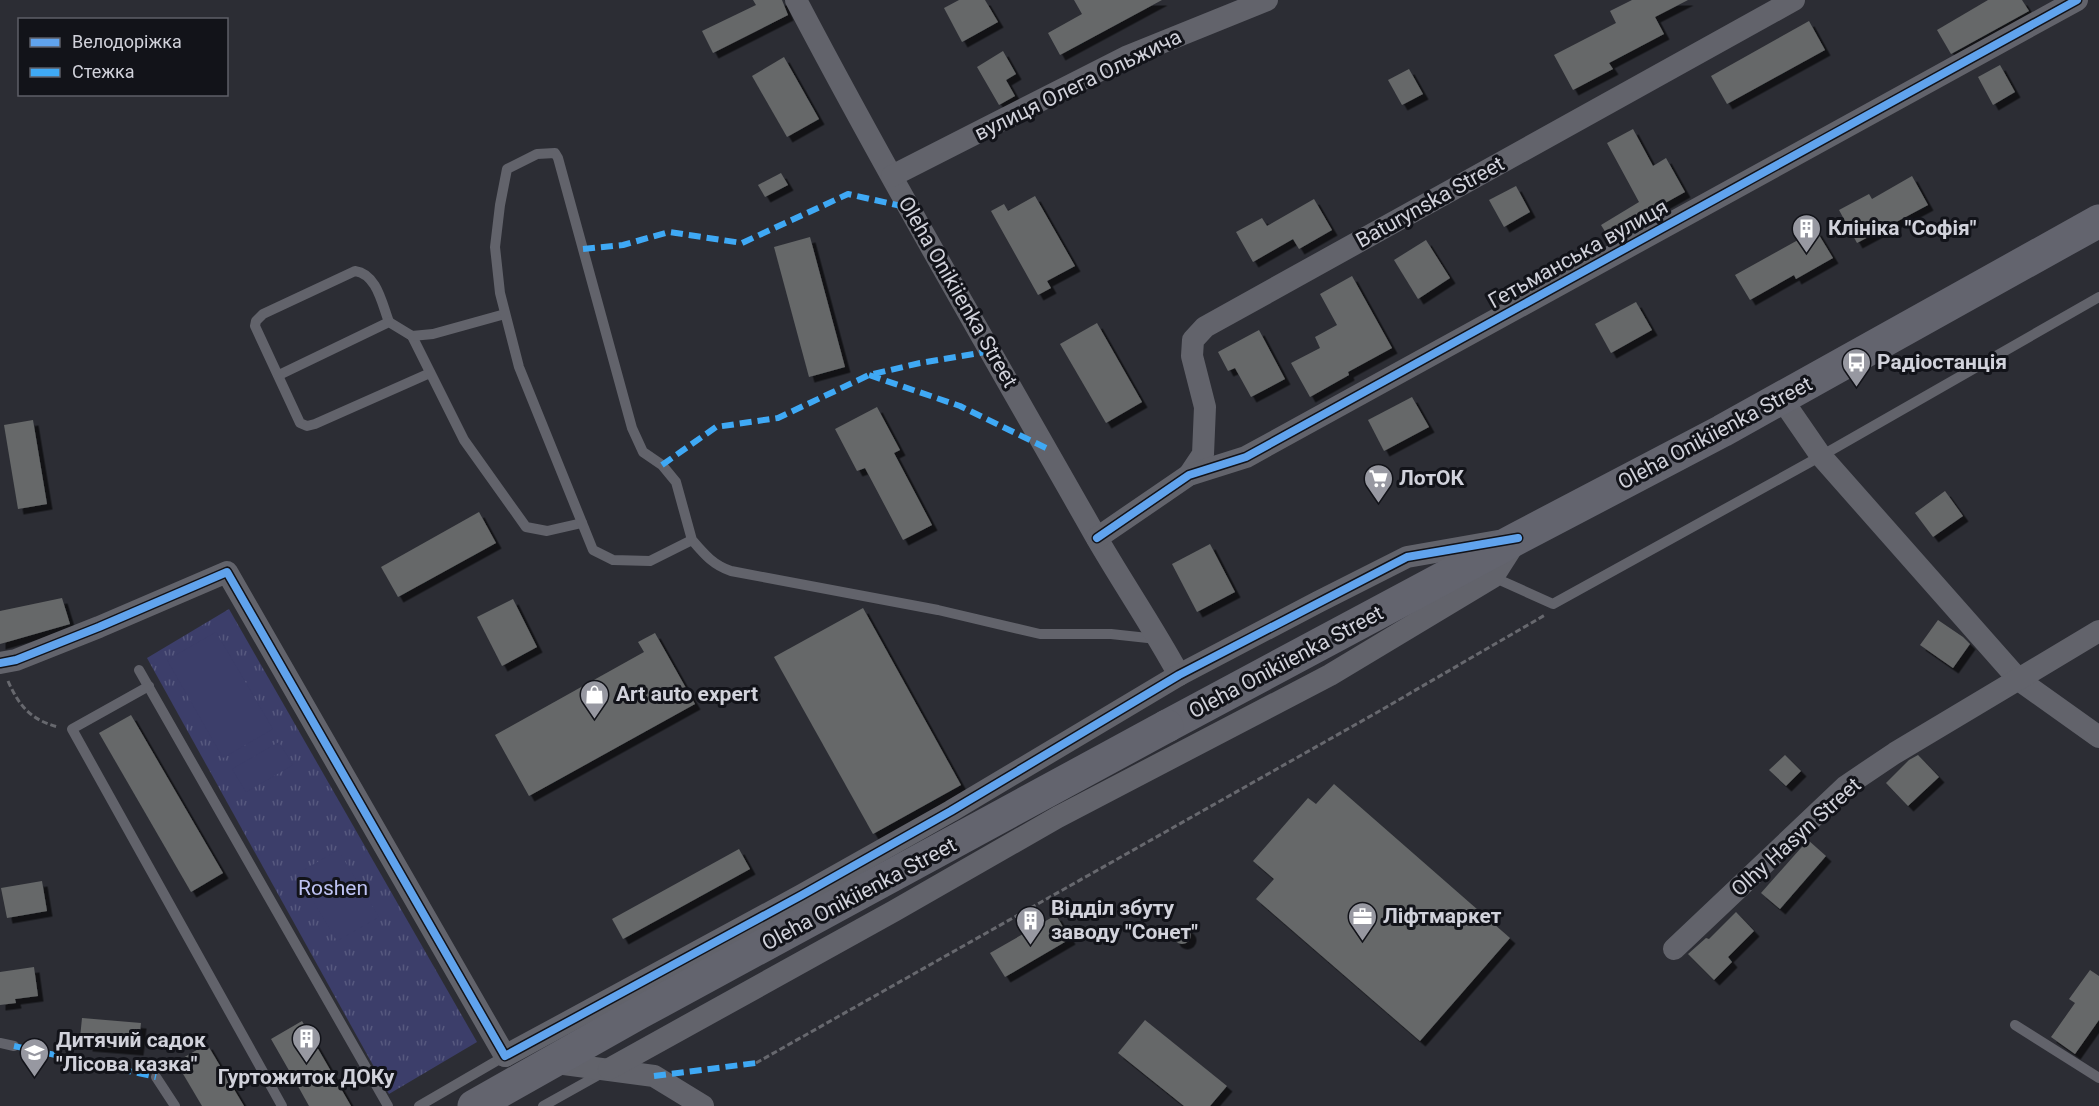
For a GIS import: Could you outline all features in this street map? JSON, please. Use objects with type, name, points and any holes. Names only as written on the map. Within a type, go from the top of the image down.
[{"type":"main road","name":"Oleha Onikiienka Street","points":[[474,1106],[639,1013],[1167,726],[1781,398],[2099,221]]},
{"type":"street","name":"Oleha Onikiienka Street","points":[[796,0],[845,93],[1097,538],[1179,675]]},
{"type":"street","name":"вулиця Олега Ольжича","points":[[892,176],[1126,57],[1268,0]]},
{"type":"street","name":"Baturynska Street","points":[[1189,475],[1203,454],[1205,407],[1192,356],[1193,340],[1205,327],[1794,0]]},
{"type":"street","name":"Гетьманська вулиця","points":[[1097,538],[1189,475],[1246,457],[2077,0]]},
{"type":"street","points":[[1781,398],[1821,456],[2019,680],[2099,737]]},
{"type":"street","points":[[609,1069],[1058,817],[1330,675],[1493,577],[1518,537]]},
{"type":"street","points":[[505,1056],[792,901],[951,811],[1179,675],[1407,557],[1518,537]]},
{"type":"street","points":[[0,663],[16,660],[99,627],[227,572],[505,1056]]},
{"type":"street","name":"Olhy Hasyn Street","points":[[1674,949],[1846,786],[1895,753],[2099,631]]},
{"type":"street","points":[[951,811],[980,862]]},
{"type":"street","points":[[505,1056],[654,1076],[703,1106]]},
{"type":"lane","points":[[692,540],[650,561],[613,560],[593,550],[519,367],[500,292],[495,247],[507,170],[537,154],[555,153],[632,428],[643,452],[662,465],[676,482],[692,540],[710,560],[731,571],[938,609],[1040,634],[1111,634],[1160,640]]},
{"type":"lane","points":[[430,373],[307,426],[300,423],[255,326],[256,321],[263,314],[356,271],[364,272],[373,281],[388,322],[412,336],[464,440],[526,527],[547,531],[582,523]]},
{"type":"lane","points":[[1493,577],[1553,604],[1821,456],[2099,297]]},
{"type":"lane","points":[[412,336],[434,334],[505,314]]},
{"type":"lane","points":[[279,375],[388,322]]},
{"type":"lane","points":[[139,670],[388,1106]]},
{"type":"lane","points":[[149,686],[72,729],[282,1106]]},
{"type":"lane","points":[[2015,1024],[2099,1078]]},
{"type":"lane","points":[[0,1043],[14,1046]]},
{"type":"lane","points":[[419,1106],[505,1056]]},
{"type":"lane","points":[[543,1106],[609,1069]]},
{"type":"lane","points":[[156,1077],[174,1106]]},
{"type":"path","points":[[756,1062],[1534,622],[1544,616],[1553,604]]},
{"type":"path","points":[[0,663],[13,692],[25,710],[38,720],[72,729]]},
{"type":"green space","points":[[229,609],[477,1042],[389,1094],[147,658]]},
{"type":"green space","points":[[216,632],[273,729],[223,758],[167,660]]},
{"type":"green space","points":[[279,742],[293,765],[246,792],[232,769]]},
{"type":"green space","name":"Roshen","points":[[338,850],[379,917],[337,941],[297,874]]},
{"type":"building","points":[[753,0],[782,0],[788,15],[713,53],[702,31],[756,5]]},
{"type":"building","points":[[959,0],[985,0],[998,22],[962,42],[944,8]]},
{"type":"building","points":[[1074,0],[1162,0],[1060,55],[1048,33],[1082,14]]},
{"type":"building","points":[[1632,0],[1688,0],[1655,17],[1664,34],[1609,63],[1613,69],[1573,90],[1554,55],[1616,23],[1610,11]]},
{"type":"building","points":[[1988,0],[2022,0],[2029,11],[1951,54],[1937,30]]},
{"type":"building","points":[[1809,21],[1825,50],[1727,104],[1711,76]]},
{"type":"building","points":[[1003,51],[1016,74],[1006,80],[1015,96],[999,105],[977,67]]},
{"type":"building","points":[[784,57],[819,119],[787,137],[752,76]]},
{"type":"building","points":[[2000,65],[2015,92],[1993,105],[1978,77]]},
{"type":"building","points":[[1409,69],[1423,94],[1402,105],[1388,80]]},
{"type":"building","points":[[1633,129],[1653,166],[1666,158],[1685,192],[1631,222],[1634,228],[1611,241],[1601,225],[1639,202],[1607,143]]},
{"type":"building","points":[[781,173],[788,185],[765,197],[758,185]]},
{"type":"building","points":[[1912,176],[1928,205],[1857,243],[1839,210],[1869,194],[1872,199]]},
{"type":"building","points":[[1516,186],[1530,212],[1504,227],[1489,200]]},
{"type":"building","points":[[1035,196],[1075,266],[1047,281],[1051,288],[1038,295],[991,211],[1004,204],[1008,211]]},
{"type":"building","points":[[1314,199],[1332,230],[1299,249],[1293,239],[1253,262],[1236,232],[1262,218],[1267,226]]},
{"type":"building","points":[[1816,230],[1833,258],[1796,279],[1794,275],[1750,300],[1735,275]]},
{"type":"building","points":[[810,237],[845,367],[809,377],[774,247]]},
{"type":"building","points":[[1426,240],[1450,278],[1418,299],[1394,260]]},
{"type":"building","points":[[1352,276],[1392,348],[1348,372],[1349,375],[1310,397],[1291,363],[1320,348],[1315,337],[1337,325],[1320,294]]},
{"type":"building","points":[[1636,302],[1652,330],[1611,353],[1595,324]]},
{"type":"building","points":[[1097,323],[1142,402],[1106,423],[1060,344]]},
{"type":"building","points":[[1259,330],[1285,379],[1251,397],[1235,368],[1228,371],[1218,352]]},
{"type":"building","points":[[1412,397],[1429,427],[1384,451],[1368,420]]},
{"type":"building","points":[[877,407],[900,450],[894,453],[932,525],[903,540],[865,468],[857,471],[835,429]]},
{"type":"building","points":[[33,420],[47,504],[18,509],[4,425]]},
{"type":"building","points":[[1945,491],[1963,516],[1933,537],[1915,513]]},
{"type":"building","points":[[479,512],[496,543],[398,597],[381,567]]},
{"type":"building","points":[[1210,544],[1235,592],[1197,612],[1172,564]]},
{"type":"building","points":[[62,598],[70,624],[0,644],[0,611]]},
{"type":"building","points":[[513,599],[537,647],[502,666],[477,617]]},
{"type":"building","points":[[863,608],[961,785],[873,834],[774,657]]},
{"type":"building","points":[[1938,620],[1970,644],[1953,668],[1920,645]]},
{"type":"building","name":"Art auto expert","points":[[655,633],[695,704],[529,796],[495,735],[644,652],[638,642]]},
{"type":"building","points":[[131,715],[223,873],[191,892],[99,733]]},
{"type":"building","points":[[1785,755],[1801,771],[1786,786],[1769,770]]},
{"type":"building","points":[[1918,755],[1939,777],[1908,806],[1886,783],[1909,760]]},
{"type":"building","points":[[1334,784],[1510,938],[1420,1041],[1256,899],[1274,879],[1253,861],[1308,798],[1316,804]]},
{"type":"building","points":[[1808,840],[1826,856],[1780,909],[1761,893]]},
{"type":"building","points":[[739,849],[750,869],[623,939],[612,919]]},
{"type":"building","points":[[42,881],[47,911],[7,918],[1,888]]},
{"type":"building","points":[[1736,912],[1754,931],[1728,957],[1732,962],[1714,980],[1688,954],[1706,938],[1709,939]]},
{"type":"building","name":"Відділ збуту заводу \"Сонет\"","points":[[1056,915],[1070,939],[1005,977],[990,953]]},
{"type":"building","points":[[1182,926],[1188,929],[1191,935],[1188,941],[1182,944],[1176,941],[1173,935],[1176,929]]},
{"type":"building","points":[[34,967],[38,996],[15,999],[16,1003],[0,1005],[0,972]]},
{"type":"building","points":[[2090,970],[2099,976],[2099,1020],[2075,1054],[2051,1037],[2075,1003],[2069,999]]},
{"type":"building","points":[[82,1018],[141,1023],[138,1050],[87,1046],[88,1039],[80,1038]]},
{"type":"building","points":[[1145,1020],[1227,1086],[1210,1106],[1184,1106],[1118,1053]]},
{"type":"building","name":"Гуртожиток ДОКу","points":[[302,1021],[351,1106],[309,1106],[271,1039]]},
{"type":"building","points":[[207,1044],[244,1106],[202,1106],[176,1062]]},
{"type":"marked path","points":[[583,249],[623,245],[669,232],[742,243],[848,194],[910,208]]},
{"type":"marked path","points":[[662,465],[716,427],[778,418],[869,375],[920,363],[991,351]]},
{"type":"marked path","points":[[869,375],[960,406],[1046,448]]},
{"type":"marked path","points":[[14,1046],[156,1077]]},
{"type":"marked path","points":[[654,1076],[756,1063]]},
{"type":"cycle path","points":[[1097,538],[1189,475],[1246,457],[2077,0]]},
{"type":"cycle path","points":[[0,663],[16,660],[99,627],[227,572],[505,1056],[802,895],[951,811],[1179,675],[1407,557],[1518,538]]},
{"type":"place","name":"Клініка \"Софія\"","points":[[1807,254]]},
{"type":"place","name":"Радіостанція","points":[[1856,388]]},
{"type":"place","name":"ЛотОК","points":[[1378,504]]},
{"type":"place","name":"Art auto expert","points":[[595,720]]},
{"type":"place","name":"Ліфтмаркет","points":[[1362,942]]},
{"type":"place","name":"Відділ збуту заводу \"Сонет\"","points":[[1030,946]]},
{"type":"place","name":"Гуртожиток ДОКу","points":[[306,1064]]},
{"type":"place","name":"Дитячий садок \"Лісова казка\"","points":[[35,1078]]}]
